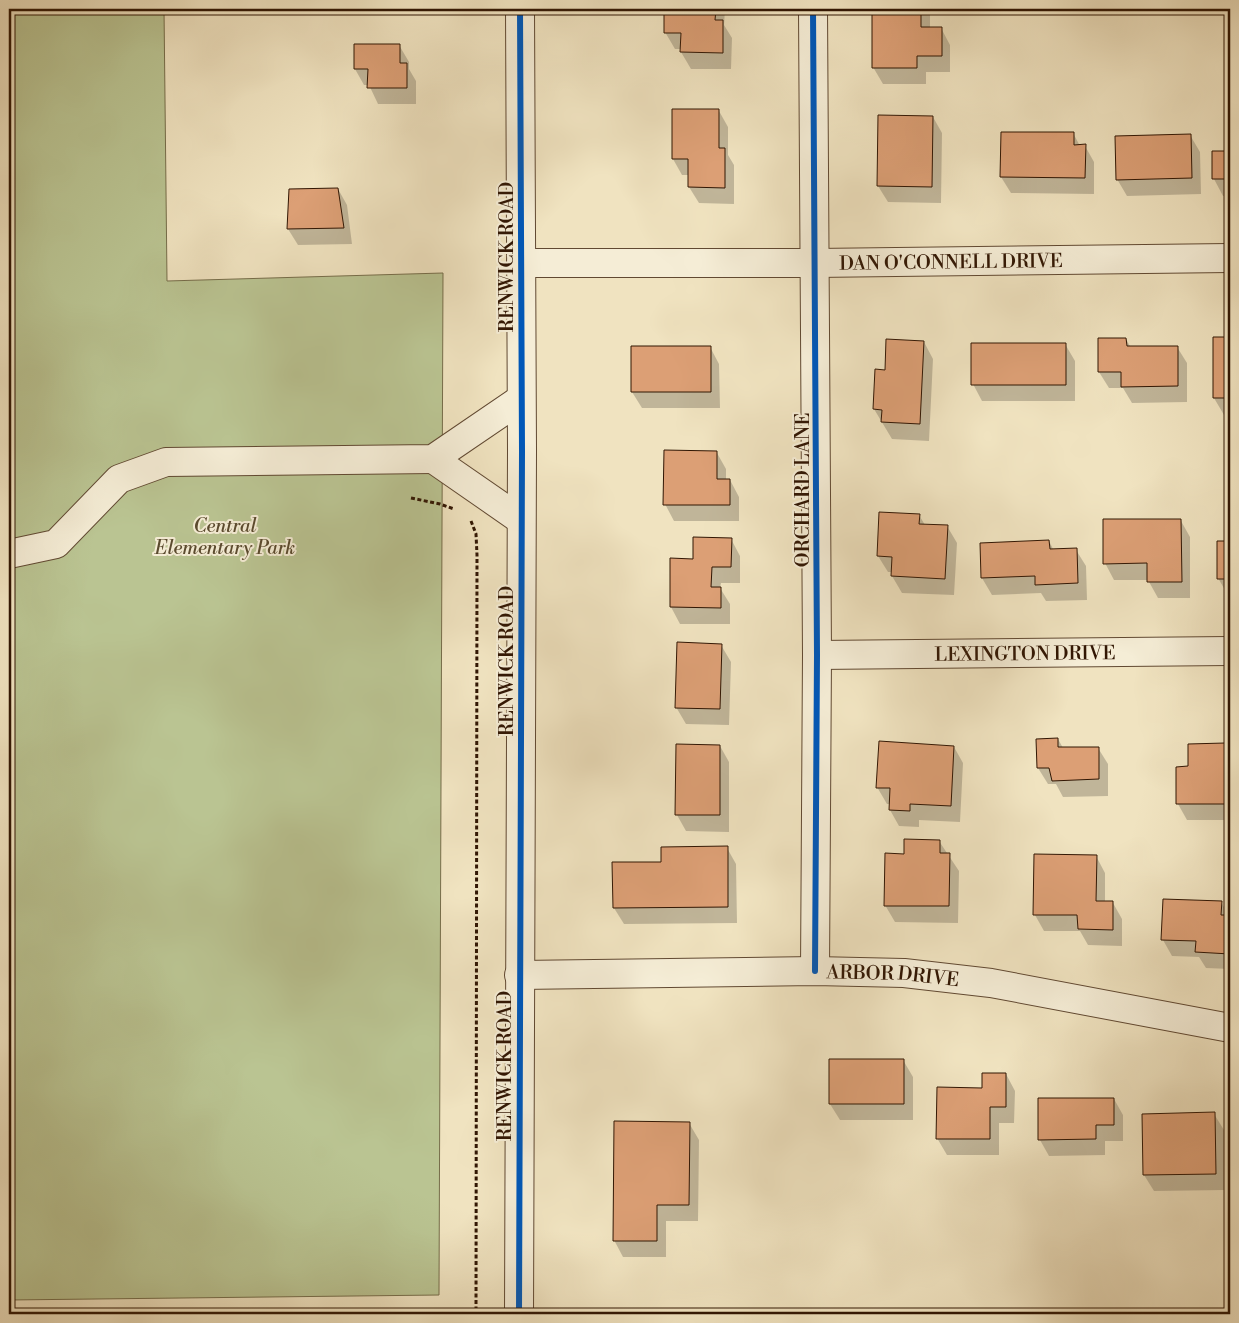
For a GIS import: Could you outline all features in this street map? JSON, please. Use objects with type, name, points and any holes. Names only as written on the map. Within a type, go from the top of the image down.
[{"type":"street","name":"RENWICK ROAD","points":[[519,1314],[522,520],[520,9]]},
{"type":"street","name":"ORCHARD LANE","points":[[812,9],[818,655],[815,971]]},
{"type":"street","name":"DAN O'CONNELL DRIVE","points":[[520,263],[1230,258]]},
{"type":"street","points":[[9,554],[56,544],[119,479],[166,462],[433,459],[521,398]]},
{"type":"street","points":[[433,459],[522,520]]},
{"type":"street","name":"LEXINGTON DRIVE","points":[[818,655],[1230,651]]},
{"type":"street","name":"ARBOR DRIVE","points":[[519,975],[815,971],[904,973],[991,983],[1230,1028]]},
{"type":"path","points":[[412,498],[440,504],[455,510]]},
{"type":"path","points":[[467,516],[471,520],[476,534],[477,555],[476,1314]]},
{"type":"green space","name":"Central Elementary Park","points":[[9,9],[164,9],[167,281],[443,273],[439,1295],[9,1300]]},
{"type":"building","points":[[664,9],[716,9],[715,20],[723,20],[723,53],[680,52],[681,33],[664,33]]},
{"type":"building","points":[[872,9],[921,9],[921,27],[942,27],[942,56],[917,56],[917,68],[872,68]]},
{"type":"building","points":[[354,44],[400,44],[400,63],[407,63],[407,88],[367,88],[368,69],[354,69]]},
{"type":"building","points":[[672,109],[719,109],[719,148],[725,148],[725,188],[688,187],[688,159],[672,159]]},
{"type":"building","points":[[878,115],[933,116],[932,187],[877,186]]},
{"type":"building","points":[[1001,132],[1074,132],[1074,145],[1086,144],[1085,178],[1000,177]]},
{"type":"building","points":[[1191,134],[1192,178],[1116,180],[1115,136]]},
{"type":"building","points":[[1212,151],[1230,151],[1230,179],[1212,179]]},
{"type":"building","points":[[338,188],[344,228],[287,229],[289,189]]},
{"type":"building","points":[[1213,337],[1230,337],[1230,398],[1213,398]]},
{"type":"building","points":[[1098,338],[1126,338],[1127,346],[1178,346],[1178,386],[1121,387],[1121,372],[1098,372]]},
{"type":"building","points":[[886,339],[924,341],[920,424],[881,422],[882,410],[873,409],[875,369],[885,370]]},
{"type":"building","points":[[971,343],[1066,343],[1066,385],[971,385]]},
{"type":"building","points":[[631,346],[711,346],[711,392],[631,392]]},
{"type":"building","points":[[664,450],[717,451],[717,479],[730,479],[730,505],[663,505]]},
{"type":"building","points":[[879,512],[920,514],[919,524],[948,525],[945,579],[891,576],[892,557],[877,556]]},
{"type":"building","points":[[1103,519],[1181,519],[1182,582],[1147,582],[1147,563],[1103,564]]},
{"type":"building","points":[[693,537],[732,538],[731,567],[712,567],[711,587],[721,587],[721,608],[670,607],[670,558],[693,559]]},
{"type":"building","points":[[1049,540],[1050,549],[1077,548],[1078,583],[1035,585],[1035,576],[981,578],[980,543]]},
{"type":"building","points":[[1217,541],[1230,541],[1230,579],[1217,579]]},
{"type":"building","points":[[677,642],[722,644],[720,709],[675,708]]},
{"type":"building","points":[[1058,738],[1058,747],[1099,747],[1099,779],[1052,781],[1049,768],[1037,768],[1036,739]]},
{"type":"building","points":[[879,741],[954,746],[951,806],[910,804],[910,811],[889,810],[890,788],[876,788]]},
{"type":"building","points":[[1225,743],[1226,804],[1176,804],[1176,767],[1188,766],[1188,744]]},
{"type":"building","points":[[676,744],[720,745],[720,815],[675,815]]},
{"type":"building","points":[[904,839],[940,840],[940,853],[950,853],[949,906],[884,906],[885,853],[904,854]]},
{"type":"building","points":[[728,846],[728,907],[613,908],[612,862],[661,862],[661,847]]},
{"type":"building","points":[[1034,854],[1097,855],[1096,901],[1113,901],[1113,930],[1078,929],[1077,915],[1033,915]]},
{"type":"building","points":[[1163,899],[1222,901],[1221,915],[1230,915],[1230,954],[1195,952],[1196,941],[1161,940]]},
{"type":"building","points":[[829,1059],[904,1059],[904,1104],[829,1104]]},
{"type":"building","points":[[982,1073],[1006,1073],[1006,1107],[990,1107],[990,1139],[936,1139],[937,1087],[982,1088]]},
{"type":"building","points":[[1038,1098],[1114,1098],[1114,1125],[1096,1125],[1096,1139],[1038,1140]]},
{"type":"building","points":[[1215,1112],[1216,1174],[1143,1175],[1142,1114]]},
{"type":"building","points":[[614,1121],[690,1122],[689,1205],[657,1205],[657,1241],[613,1241]]},
{"type":"cycle path","points":[[519,1314],[522,451],[520,9]]},
{"type":"cycle path","points":[[813,9],[817,655],[815,971]]}]
